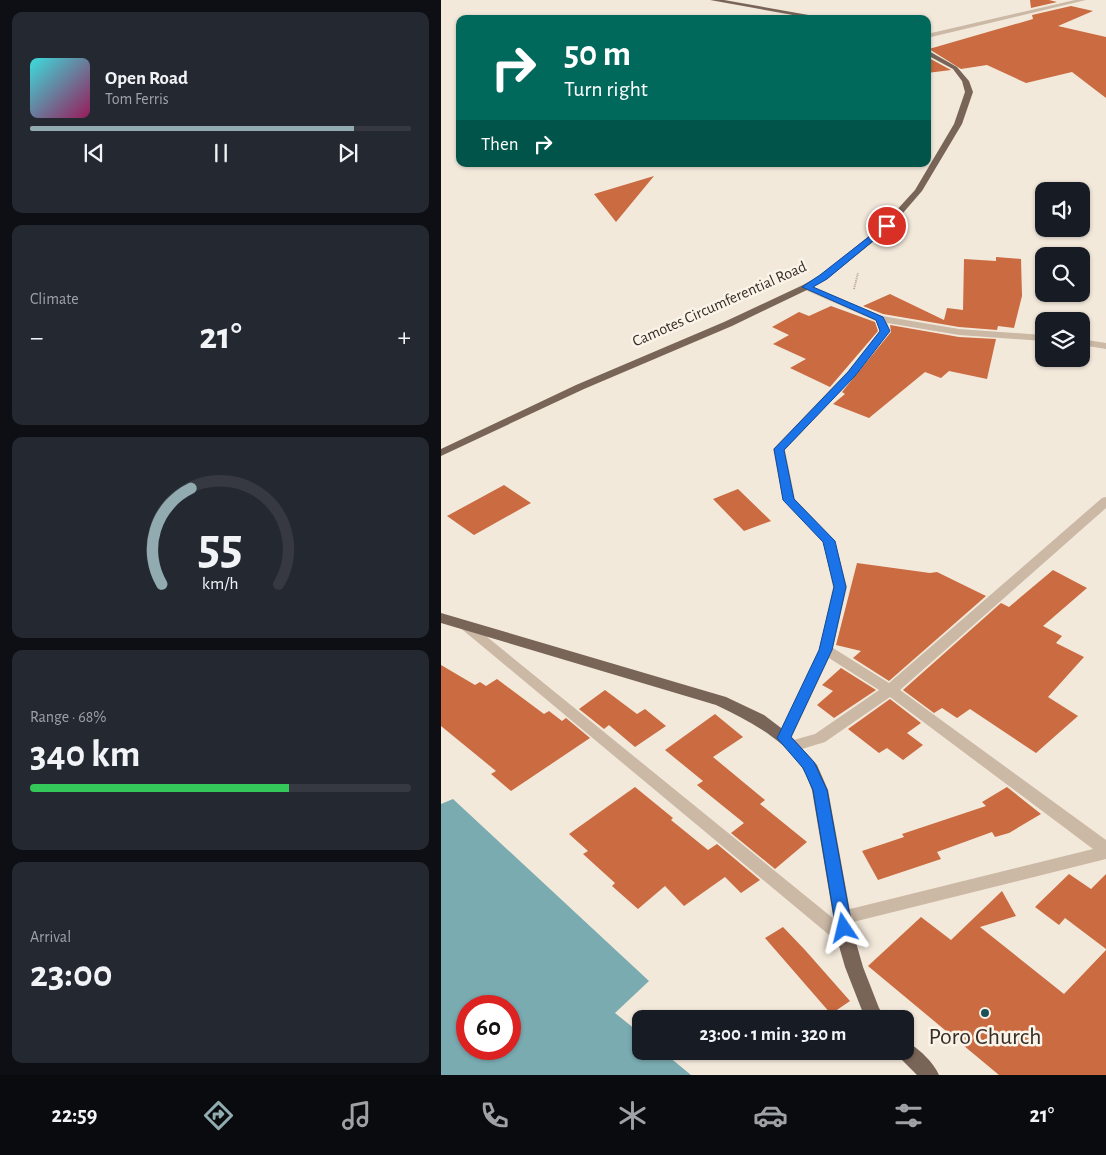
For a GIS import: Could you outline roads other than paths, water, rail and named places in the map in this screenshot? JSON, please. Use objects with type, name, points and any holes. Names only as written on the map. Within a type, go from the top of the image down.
[{"type":"main road","points":[[713,0],[804,15]]},
{"type":"main road","name":"Camotes Circumferential Road","points":[[441,453],[580,387],[728,324],[806,287],[823,277],[887,226],[918,192],[958,124],[969,92],[965,81],[955,68],[931,54]]},
{"type":"main road","points":[[441,618],[721,702],[759,719],[788,742],[809,765],[820,790],[846,939],[871,1010]]},
{"type":"main road","points":[[914,1059],[930,1075]]},
{"type":"street","points":[[931,35],[1083,0]]},
{"type":"street","points":[[806,287],[880,319],[959,332],[1035,337]]},
{"type":"street","points":[[880,319],[885,331],[851,374],[779,449],[789,500],[829,541],[840,587],[825,650],[788,742],[820,738],[890,690],[1106,501]]},
{"type":"street","points":[[1090,343],[1106,346]]},
{"type":"street","points":[[465,626],[846,939]]},
{"type":"street","points":[[825,650],[890,690],[1106,851]]},
{"type":"street","points":[[842,918],[1106,851]]},
{"type":"water","points":[[453,799],[649,981],[615,1013],[632,1027],[632,1060],[673,1060],[691,1075],[441,1075],[441,804]]},
{"type":"place","name":"Poro Church","points":[[985,1013]]}]
